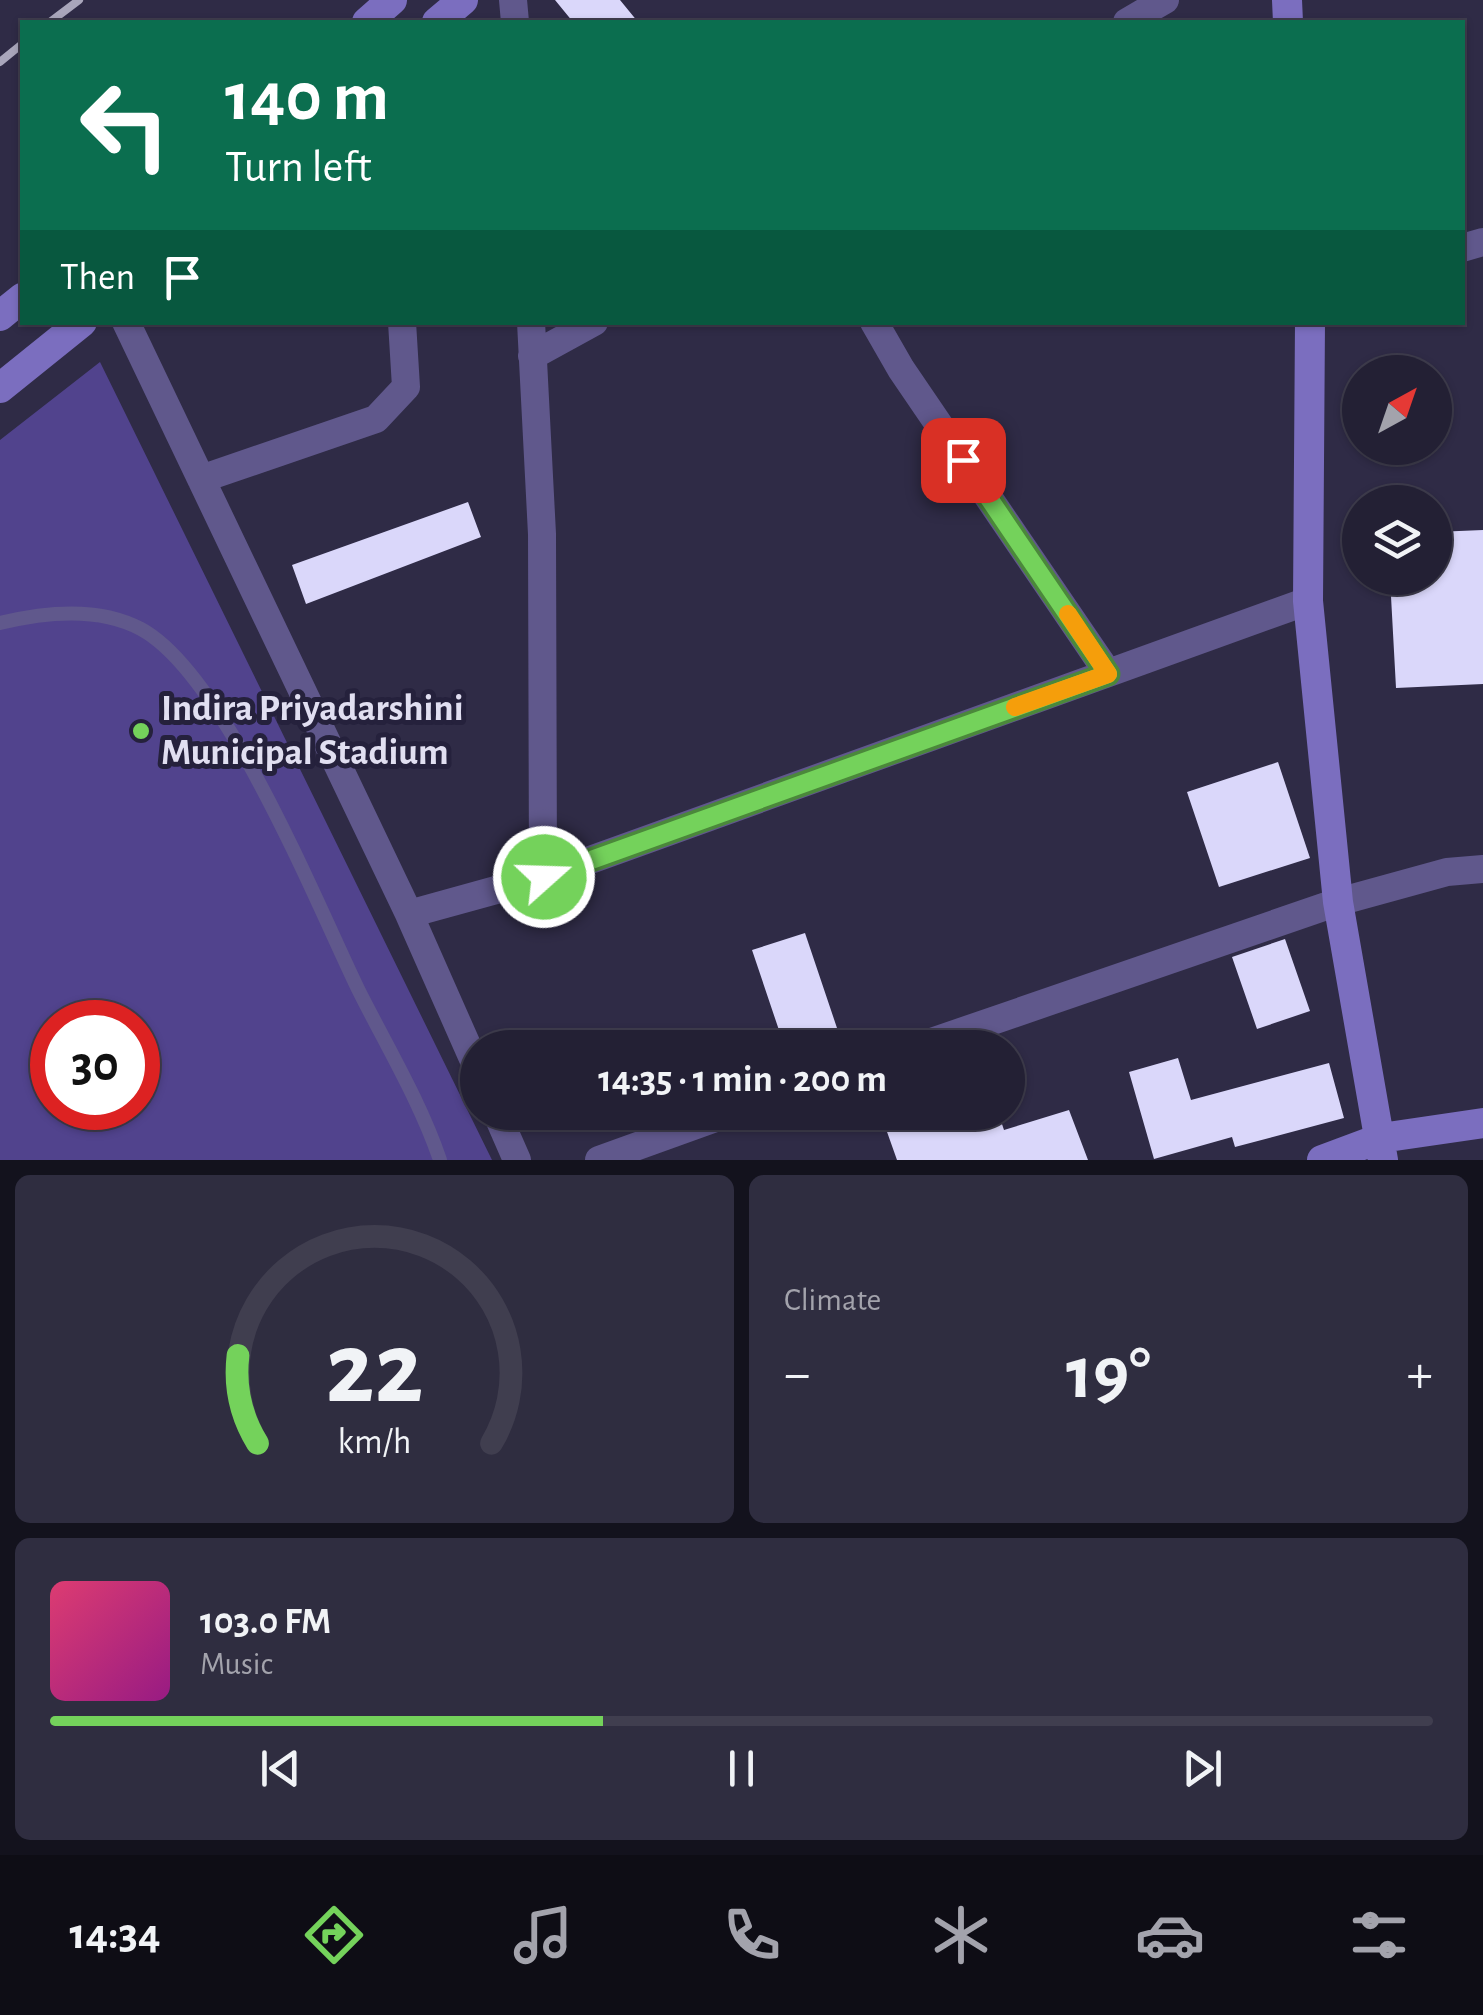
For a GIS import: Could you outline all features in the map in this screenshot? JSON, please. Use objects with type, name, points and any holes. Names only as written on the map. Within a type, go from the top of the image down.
[{"type":"street","points":[[369,20],[392,0]]},
{"type":"street","points":[[439,20],[463,0]]},
{"type":"street","points":[[1130,20],[1165,0]]},
{"type":"street","points":[[0,316],[20,300]]},
{"type":"street","points":[[0,388],[78,325]]},
{"type":"street","points":[[127,325],[409,914],[460,1030]]},
{"type":"street","points":[[201,479],[376,419],[406,387],[402,325]]},
{"type":"street","points":[[531,325],[542,534],[544,877]]},
{"type":"street","points":[[532,356],[589,325]]},
{"type":"street","points":[[876,325],[901,369],[1108,674]]},
{"type":"street","points":[[1310,325],[1308,602],[1338,902],[1382,1149]]},
{"type":"street","points":[[409,914],[544,877],[1308,602]]},
{"type":"street","points":[[966,1030],[1338,902],[1446,872],[1483,868]]},
{"type":"street","points":[[1322,1160],[1483,1124]]},
{"type":"street","points":[[504,1130],[517,1160]]},
{"type":"street","points":[[599,1160],[682,1130]]},
{"type":"lane","points":[[0,623],[38,614],[84,613],[138,627],[168,648],[192,675],[247,760],[440,1160]]},
{"type":"shaded area","name":"Indira Priyadarshini Municipal Stadium","points":[[100,362],[460,1095],[460,1130],[477,1130],[492,1160],[0,1160],[0,440]]},
{"type":"building","points":[[555,0],[620,0],[636,20],[571,20]]},
{"type":"building","points":[[468,502],[481,537],[306,604],[292,565]]},
{"type":"building","points":[[1483,530],[1483,684],[1396,688],[1391,595],[1452,595],[1452,531]]},
{"type":"building","points":[[1278,762],[1310,858],[1219,887],[1187,792]]},
{"type":"building","points":[[805,933],[837,1028],[779,1030],[752,950]]},
{"type":"building","points":[[1285,939],[1310,1011],[1257,1029],[1232,957]]},
{"type":"building","points":[[1178,1058],[1191,1100],[1329,1063],[1344,1118],[1235,1147],[1232,1137],[1154,1159],[1129,1072]]},
{"type":"building","points":[[1069,1110],[1088,1160],[897,1160],[886,1130],[1025,1130],[1025,1124]]},
{"type":"railway","points":[[53,20],[79,0]]},
{"type":"railway","points":[[0,62],[20,46]]},
{"type":"slow traffic","points":[[1015,707],[1108,674],[1068,614]]},
{"type":"place","name":"Indira Priyadarshini Municipal Stadium","points":[[141,731]]},
{"type":"route","points":[[544,877],[1108,674],[963,460]]}]
